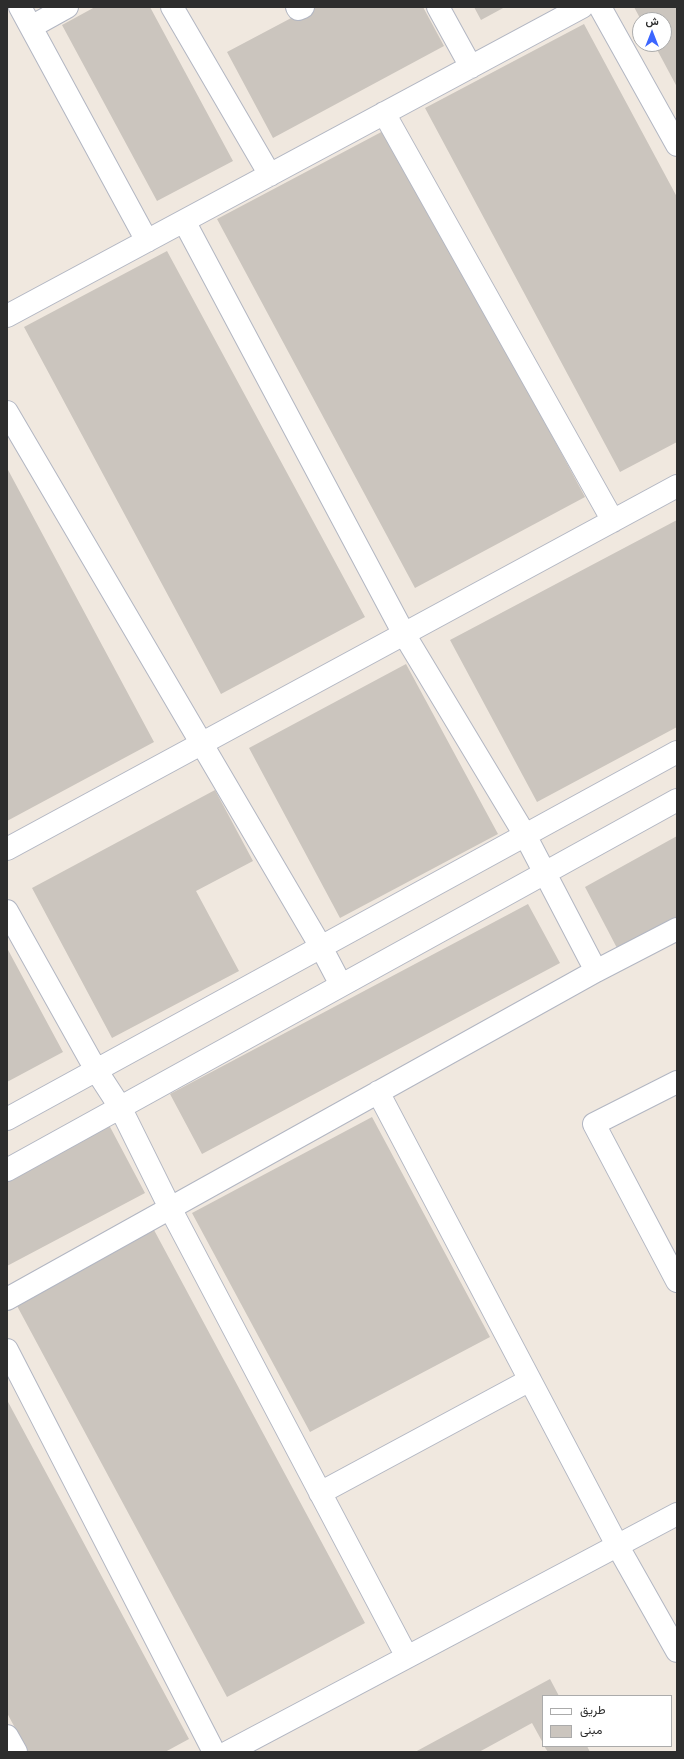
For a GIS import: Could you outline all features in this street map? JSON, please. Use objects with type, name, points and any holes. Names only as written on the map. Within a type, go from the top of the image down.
[{"type":"street","points":[[20,7],[147,241]]},
{"type":"street","points":[[31,27],[67,7]]},
{"type":"street","points":[[172,7],[270,175]]},
{"type":"street","points":[[297,7],[298,9],[303,7]]},
{"type":"street","points":[[438,7],[470,67]]},
{"type":"street","points":[[7,316],[582,7]]},
{"type":"street","points":[[600,7],[677,145]]},
{"type":"street","points":[[384,113],[613,521]]},
{"type":"street","points":[[184,221],[404,634],[525,835],[596,971]]},
{"type":"street","points":[[7,412],[322,947],[341,986]]},
{"type":"street","points":[[7,849],[677,486]]},
{"type":"street","points":[[7,1119],[677,752]]},
{"type":"street","points":[[7,1170],[677,800]]},
{"type":"street","points":[[7,911],[96,1070],[120,1107],[170,1208],[407,1657]]},
{"type":"street","points":[[7,1299],[596,971],[677,929]]},
{"type":"street","points":[[677,1082],[594,1124],[677,1281]]},
{"type":"street","points":[[378,1092],[617,1545],[677,1651]]},
{"type":"street","points":[[7,1350],[214,1752]]},
{"type":"street","points":[[320,1493],[530,1380]]},
{"type":"street","points":[[228,1752],[677,1514]]},
{"type":"street","points":[[7,1736],[16,1752]]},
{"type":"building","points":[[95,7],[150,7],[233,161],[157,201],[62,25]]},
{"type":"building","points":[[312,7],[423,7],[444,46],[273,138],[227,52]]},
{"type":"building","points":[[474,7],[505,7],[481,20]]},
{"type":"building","points":[[634,7],[677,7],[677,87],[658,52],[672,52],[672,12],[637,12]]},
{"type":"building","points":[[584,24],[677,197],[677,442],[620,472],[425,108]]},
{"type":"building","points":[[387,129],[585,497],[415,588],[217,219]]},
{"type":"building","points":[[167,251],[365,617],[221,694],[24,327]]},
{"type":"building","points":[[7,468],[154,742],[7,821]]},
{"type":"building","points":[[677,520],[677,727],[537,802],[450,640]]},
{"type":"building","points":[[406,664],[498,834],[340,918],[249,748]]},
{"type":"building","points":[[215,790],[253,861],[196,891],[239,971],[112,1038],[32,888]]},
{"type":"building","points":[[677,836],[677,917],[617,948],[585,887]]},
{"type":"building","points":[[528,904],[560,963],[202,1154],[170,1094]]},
{"type":"building","points":[[7,948],[63,1052],[7,1082]]},
{"type":"building","points":[[372,1117],[490,1337],[310,1432],[192,1213]]},
{"type":"building","points":[[109,1125],[145,1193],[7,1266],[7,1180]]},
{"type":"building","points":[[154,1230],[365,1623],[227,1697],[16,1304]]},
{"type":"building","points":[[7,1400],[189,1739],[165,1752],[28,1752],[7,1713]]},
{"type":"building","points":[[550,1679],[558,1695],[542,1695],[542,1741],[532,1723],[479,1752],[415,1752]]},
{"type":"building","points":[[545,1747],[588,1747],[590,1752],[548,1752]]}]
